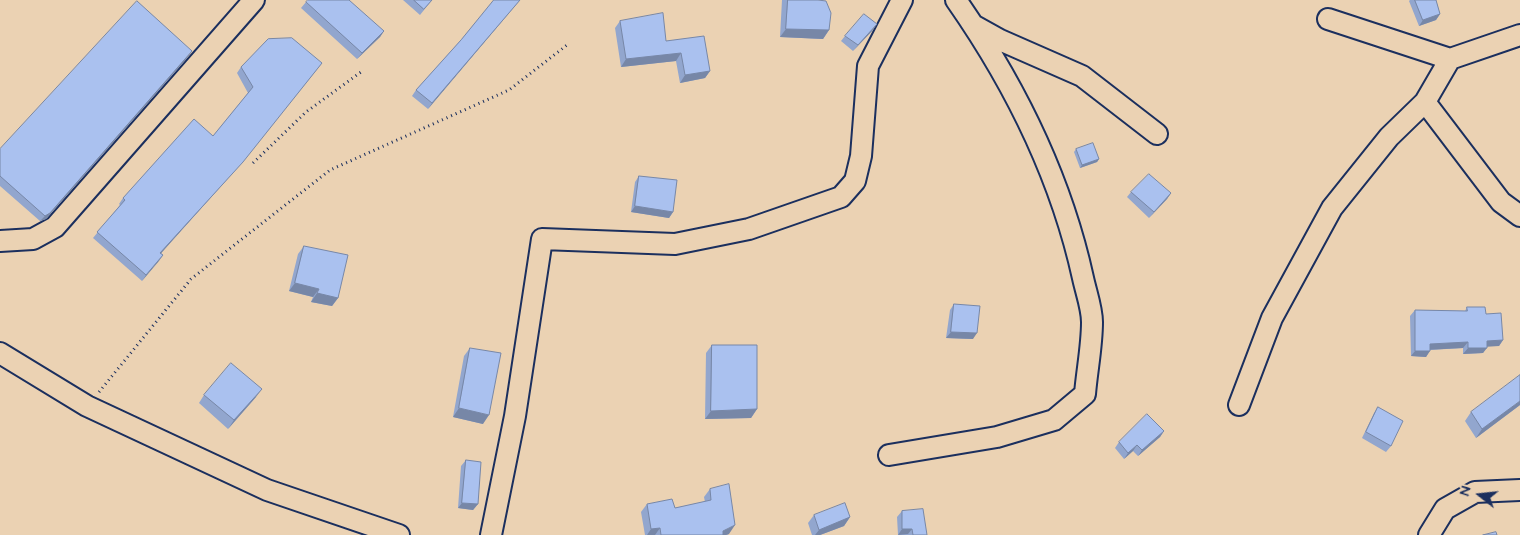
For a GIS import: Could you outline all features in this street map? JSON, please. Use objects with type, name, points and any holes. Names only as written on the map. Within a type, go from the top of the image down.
[{"type":"street","points":[[0,241],[33,239],[55,227],[254,0]]},
{"type":"street","points":[[491,535],[515,416],[542,239],[675,244],[749,230],[841,197],[854,181],[861,156],[868,66],[902,0]]},
{"type":"street","points":[[889,455],[997,438],[1054,420],[1085,394],[1092,321],[1076,248],[1052,173],[973,25],[956,0]]},
{"type":"street","points":[[1328,19],[1450,59],[1520,35]]},
{"type":"street","points":[[973,25],[1000,40],[1082,76],[1157,134]]},
{"type":"street","points":[[1239,405],[1272,318],[1332,208],[1390,137],[1425,102],[1450,59]]},
{"type":"street","points":[[1425,102],[1501,202],[1520,216]]},
{"type":"street","points":[[0,353],[87,406],[267,490],[399,535]]},
{"type":"street","points":[[1429,535],[1446,509],[1475,492],[1520,490]]},
{"type":"path","points":[[87,406],[191,279],[330,170],[509,90],[567,45]]},
{"type":"path","points":[[253,163],[306,112],[361,72]]},
{"type":"building","points":[[308,0],[349,0],[384,31],[362,53],[306,2]]},
{"type":"building","points":[[414,0],[432,0],[424,9]]},
{"type":"building","points":[[494,0],[520,0],[432,103],[416,90]]},
{"type":"building","points":[[788,0],[826,1],[831,13],[829,30],[786,29]]},
{"type":"building","points":[[1415,0],[1436,0],[1440,14],[1423,20]]},
{"type":"building","points":[[137,1],[192,51],[50,213],[45,216],[0,176],[0,149]]},
{"type":"building","points":[[663,13],[666,41],[704,36],[710,71],[685,75],[681,53],[626,59],[620,21]]},
{"type":"building","points":[[864,14],[877,24],[858,45],[845,36]]},
{"type":"building","points":[[292,38],[322,63],[243,162],[160,253],[163,255],[146,275],[97,232],[125,200],[123,198],[194,119],[213,136],[253,87],[241,67],[268,39]]},
{"type":"building","points":[[1093,143],[1099,159],[1082,165],[1076,149]]},
{"type":"building","points":[[1149,174],[1171,193],[1154,212],[1131,192]]},
{"type":"building","points":[[639,176],[677,180],[673,212],[635,206]]},
{"type":"building","points":[[304,246],[348,255],[338,298],[317,293],[319,289],[295,283]]},
{"type":"building","points":[[954,304],[980,306],[977,333],[951,332]]},
{"type":"building","points":[[1467,307],[1485,307],[1486,314],[1501,313],[1503,340],[1487,341],[1487,348],[1468,348],[1468,342],[1430,344],[1430,351],[1415,351],[1415,310],[1467,311]]},
{"type":"building","points":[[712,345],[757,345],[757,409],[711,411]]},
{"type":"building","points":[[470,348],[501,353],[489,415],[459,408]]},
{"type":"building","points":[[231,363],[262,389],[234,420],[204,395]]},
{"type":"building","points":[[1520,375],[1520,401],[1482,429],[1471,412]]},
{"type":"building","points":[[1378,407],[1403,421],[1391,446],[1366,432]]},
{"type":"building","points":[[1147,414],[1164,431],[1142,450],[1137,445],[1128,453],[1119,442]]},
{"type":"building","points":[[466,460],[481,462],[478,504],[462,503]]},
{"type":"building","points":[[729,484],[735,525],[723,531],[723,535],[661,535],[660,528],[651,529],[647,504],[672,499],[675,508],[711,500],[710,489]]},
{"type":"building","points":[[845,503],[850,517],[819,530],[814,515]]},
{"type":"building","points":[[923,509],[927,535],[913,535],[912,529],[902,529],[902,511]]},
{"type":"building","points":[[1496,532],[1497,535],[1483,535]]}]
